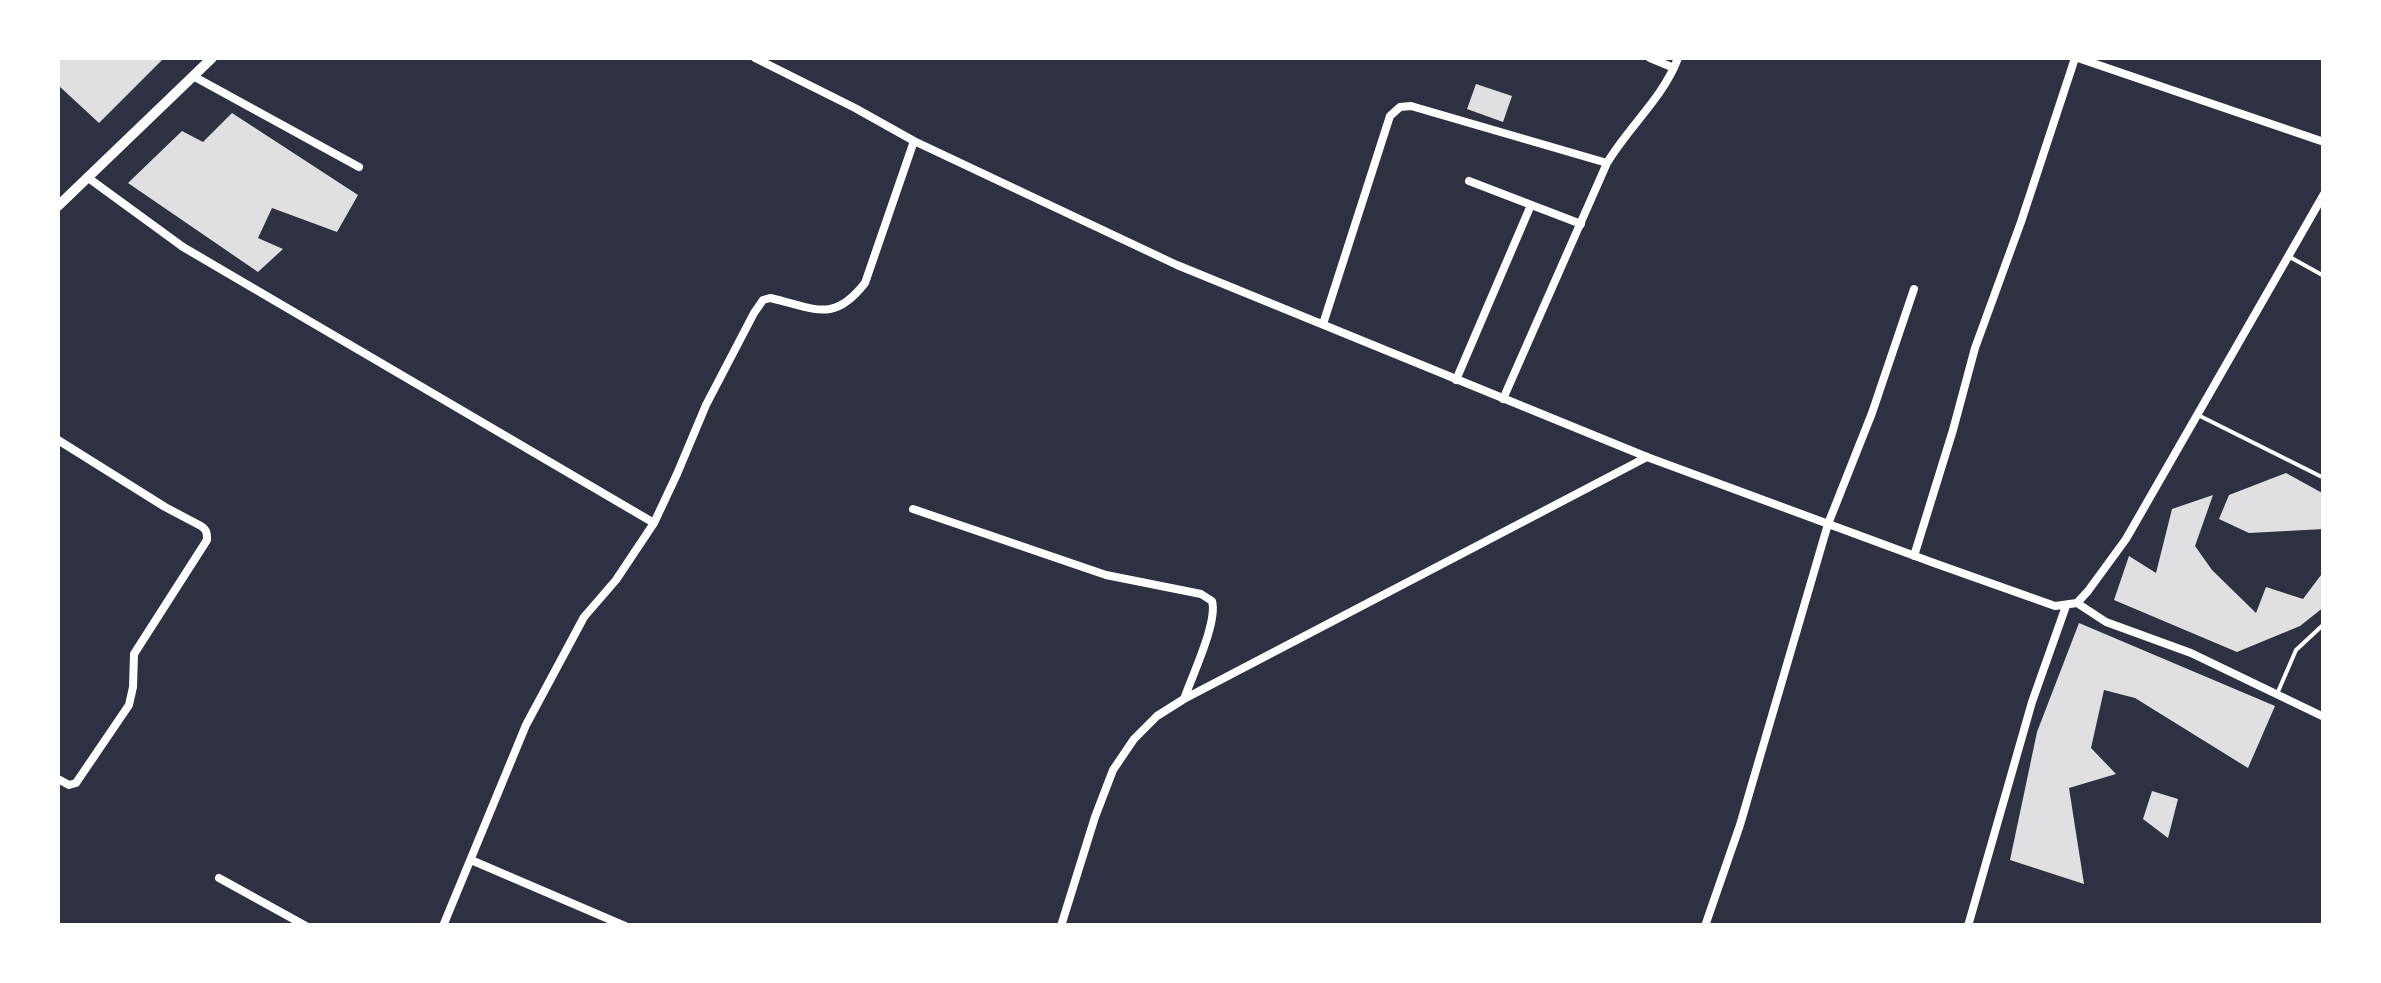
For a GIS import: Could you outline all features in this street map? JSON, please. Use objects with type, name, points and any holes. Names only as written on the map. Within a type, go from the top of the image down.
[{"type":"main road","points":[[58,206],[212,58]]},
{"type":"street","points":[[754,58],[914,141],[1177,265],[1648,457],[2042,602],[2066,606],[2076,603],[2088,591],[2126,539],[2324,194]]},
{"type":"street","points":[[1650,58],[1674,68]]},
{"type":"street","points":[[1504,399],[1607,164],[1620,141],[1664,89],[1678,58]]},
{"type":"street","points":[[1914,556],[1975,348],[2076,58],[2324,142]]},
{"type":"street","points":[[193,76],[359,167]]},
{"type":"street","points":[[1323,324],[1390,116],[1400,107],[1411,106],[1607,164]]},
{"type":"street","points":[[443,926],[518,743],[584,618],[616,580],[654,523],[706,404],[754,313],[763,300],[770,298],[826,310],[838,309],[854,297],[865,283],[914,141]]},
{"type":"street","points":[[88,176],[184,247],[654,523]]},
{"type":"street","points":[[1469,180],[1581,224]]},
{"type":"street","points":[[1456,380],[1531,204]]},
{"type":"street","points":[[1704,926],[1740,825],[1828,524],[1914,289]]},
{"type":"street","points":[[58,440],[201,526],[206,530],[207,540],[134,654],[130,704],[76,783],[68,785],[58,780]]},
{"type":"street","points":[[1060,926],[1113,770],[1134,739],[1157,716],[1648,457]]},
{"type":"street","points":[[914,509],[1106,575],[1201,594],[1212,601],[1212,623],[1184,699]]},
{"type":"street","points":[[2076,603],[2106,622],[2191,652],[2324,717]]},
{"type":"street","points":[[1968,926],[2032,702],[2066,606]]},
{"type":"street","points":[[471,860],[625,926]]},
{"type":"street","points":[[219,878],[306,926]]},
{"type":"lane","points":[[2288,256],[2324,276]]},
{"type":"lane","points":[[2197,415],[2324,478]]},
{"type":"lane","points":[[2277,694],[2296,650],[2324,624]]},
{"type":"building","points":[[58,58],[164,58],[99,123],[58,85]]},
{"type":"building","points":[[1476,84],[1512,96],[1503,122],[1467,109]]},
{"type":"building","points":[[232,113],[358,195],[337,232],[272,208],[258,238],[283,249],[258,272],[128,183],[182,131],[203,142]]},
{"type":"building","points":[[2286,473],[2324,494],[2324,529],[2249,533],[2219,519],[2229,495]]},
{"type":"building","points":[[2213,495],[2195,546],[2212,570],[2256,613],[2266,587],[2303,599],[2324,571],[2324,607],[2300,626],[2237,652],[2114,600],[2129,556],[2156,573],[2172,509]]},
{"type":"building","points":[[2079,623],[2275,706],[2248,768],[2135,698],[2104,690],[2091,748],[2116,774],[2069,788],[2084,884],[2010,860],[2037,732]]},
{"type":"building","points":[[2152,791],[2178,799],[2168,838],[2143,819]]}]
